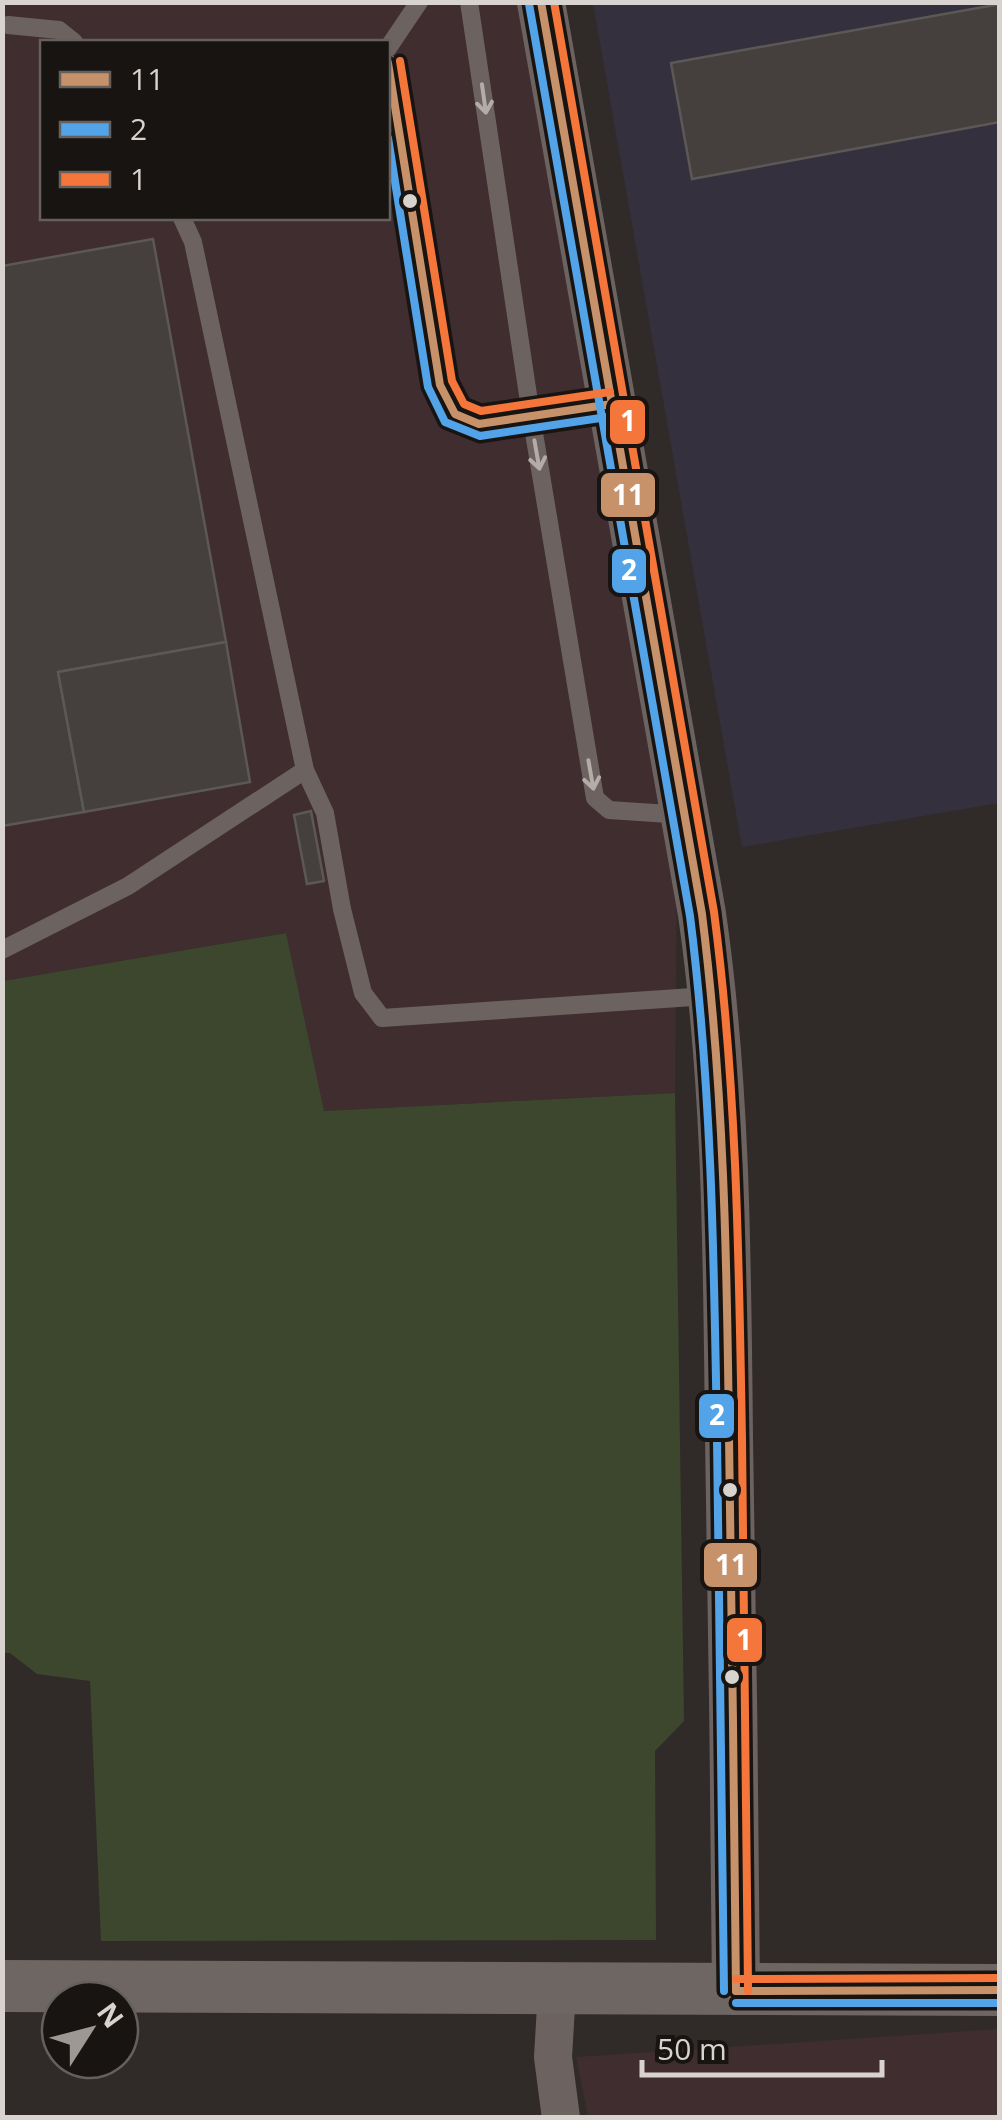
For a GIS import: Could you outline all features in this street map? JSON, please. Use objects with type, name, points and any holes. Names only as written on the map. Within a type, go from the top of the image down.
[{"type":"main road","points":[[2,1986],[1000,1990]]},
{"type":"street","points":[[541,2],[714,996],[727,1253],[736,1991]]},
{"type":"street","points":[[557,1990],[553,2057],[561,2118]]},
{"type":"lane","points":[[390,45],[419,2]]},
{"type":"lane","points":[[469,2],[531,415],[595,798],[609,810],[684,815]]},
{"type":"lane","points":[[8,25],[59,30],[72,40]]},
{"type":"lane","points":[[390,75],[440,384],[454,414],[480,424],[612,404]]},
{"type":"lane","points":[[183,220],[193,242],[306,770],[325,813],[342,909],[363,993],[382,1018],[714,996]]},
{"type":"lane","points":[[2,950],[128,886],[306,770]]},
{"type":"shaded area","points":[[3,3],[521,3],[677,868],[675,1093],[323,1111],[285,933],[3,981]]},
{"type":"shaded area","points":[[593,3],[999,3],[999,803],[742,847]]},
{"type":"shaded area","points":[[999,2029],[999,2117],[588,2117],[576,2057]]},
{"type":"green space","points":[[286,933],[324,1111],[675,1093],[684,1721],[655,1751],[656,1940],[101,1941],[90,1681],[37,1674],[10,1653],[3,1653],[3,981]]},
{"type":"building","points":[[1000,4],[1000,122],[692,179],[671,63]]},
{"type":"building","points":[[153,239],[226,642],[58,672],[84,812],[2,826],[2,266]]},
{"type":"building","points":[[226,642],[250,782],[84,812],[58,672]]},
{"type":"building","points":[[311,811],[324,881],[307,884],[294,815]]},
{"type":"transit line","name":"11","points":[[541,2],[702,914],[709,979],[725,1240],[736,1991]]},
{"type":"transit line","name":"1","points":[[554,2],[714,912],[722,978],[738,1241],[748,1991]]},
{"type":"transit line","name":"2","points":[[529,4],[690,916],[697,981],[713,1242],[724,1991]]},
{"type":"transit line","name":"1","points":[[400,61],[452,381],[464,404],[481,411],[610,392]]},
{"type":"transit line","name":"11","points":[[390,75],[440,385],[455,414],[479,424],[612,404]]},
{"type":"transit line","name":"2","points":[[390,150],[428,387],[445,422],[480,436],[614,416]]},
{"type":"transit line","name":"1","points":[[736,1979],[1000,1978]]},
{"type":"transit line","name":"11","points":[[736,1991],[1000,1990]]},
{"type":"transit line","name":"2","points":[[736,2003],[1000,2003]]}]
